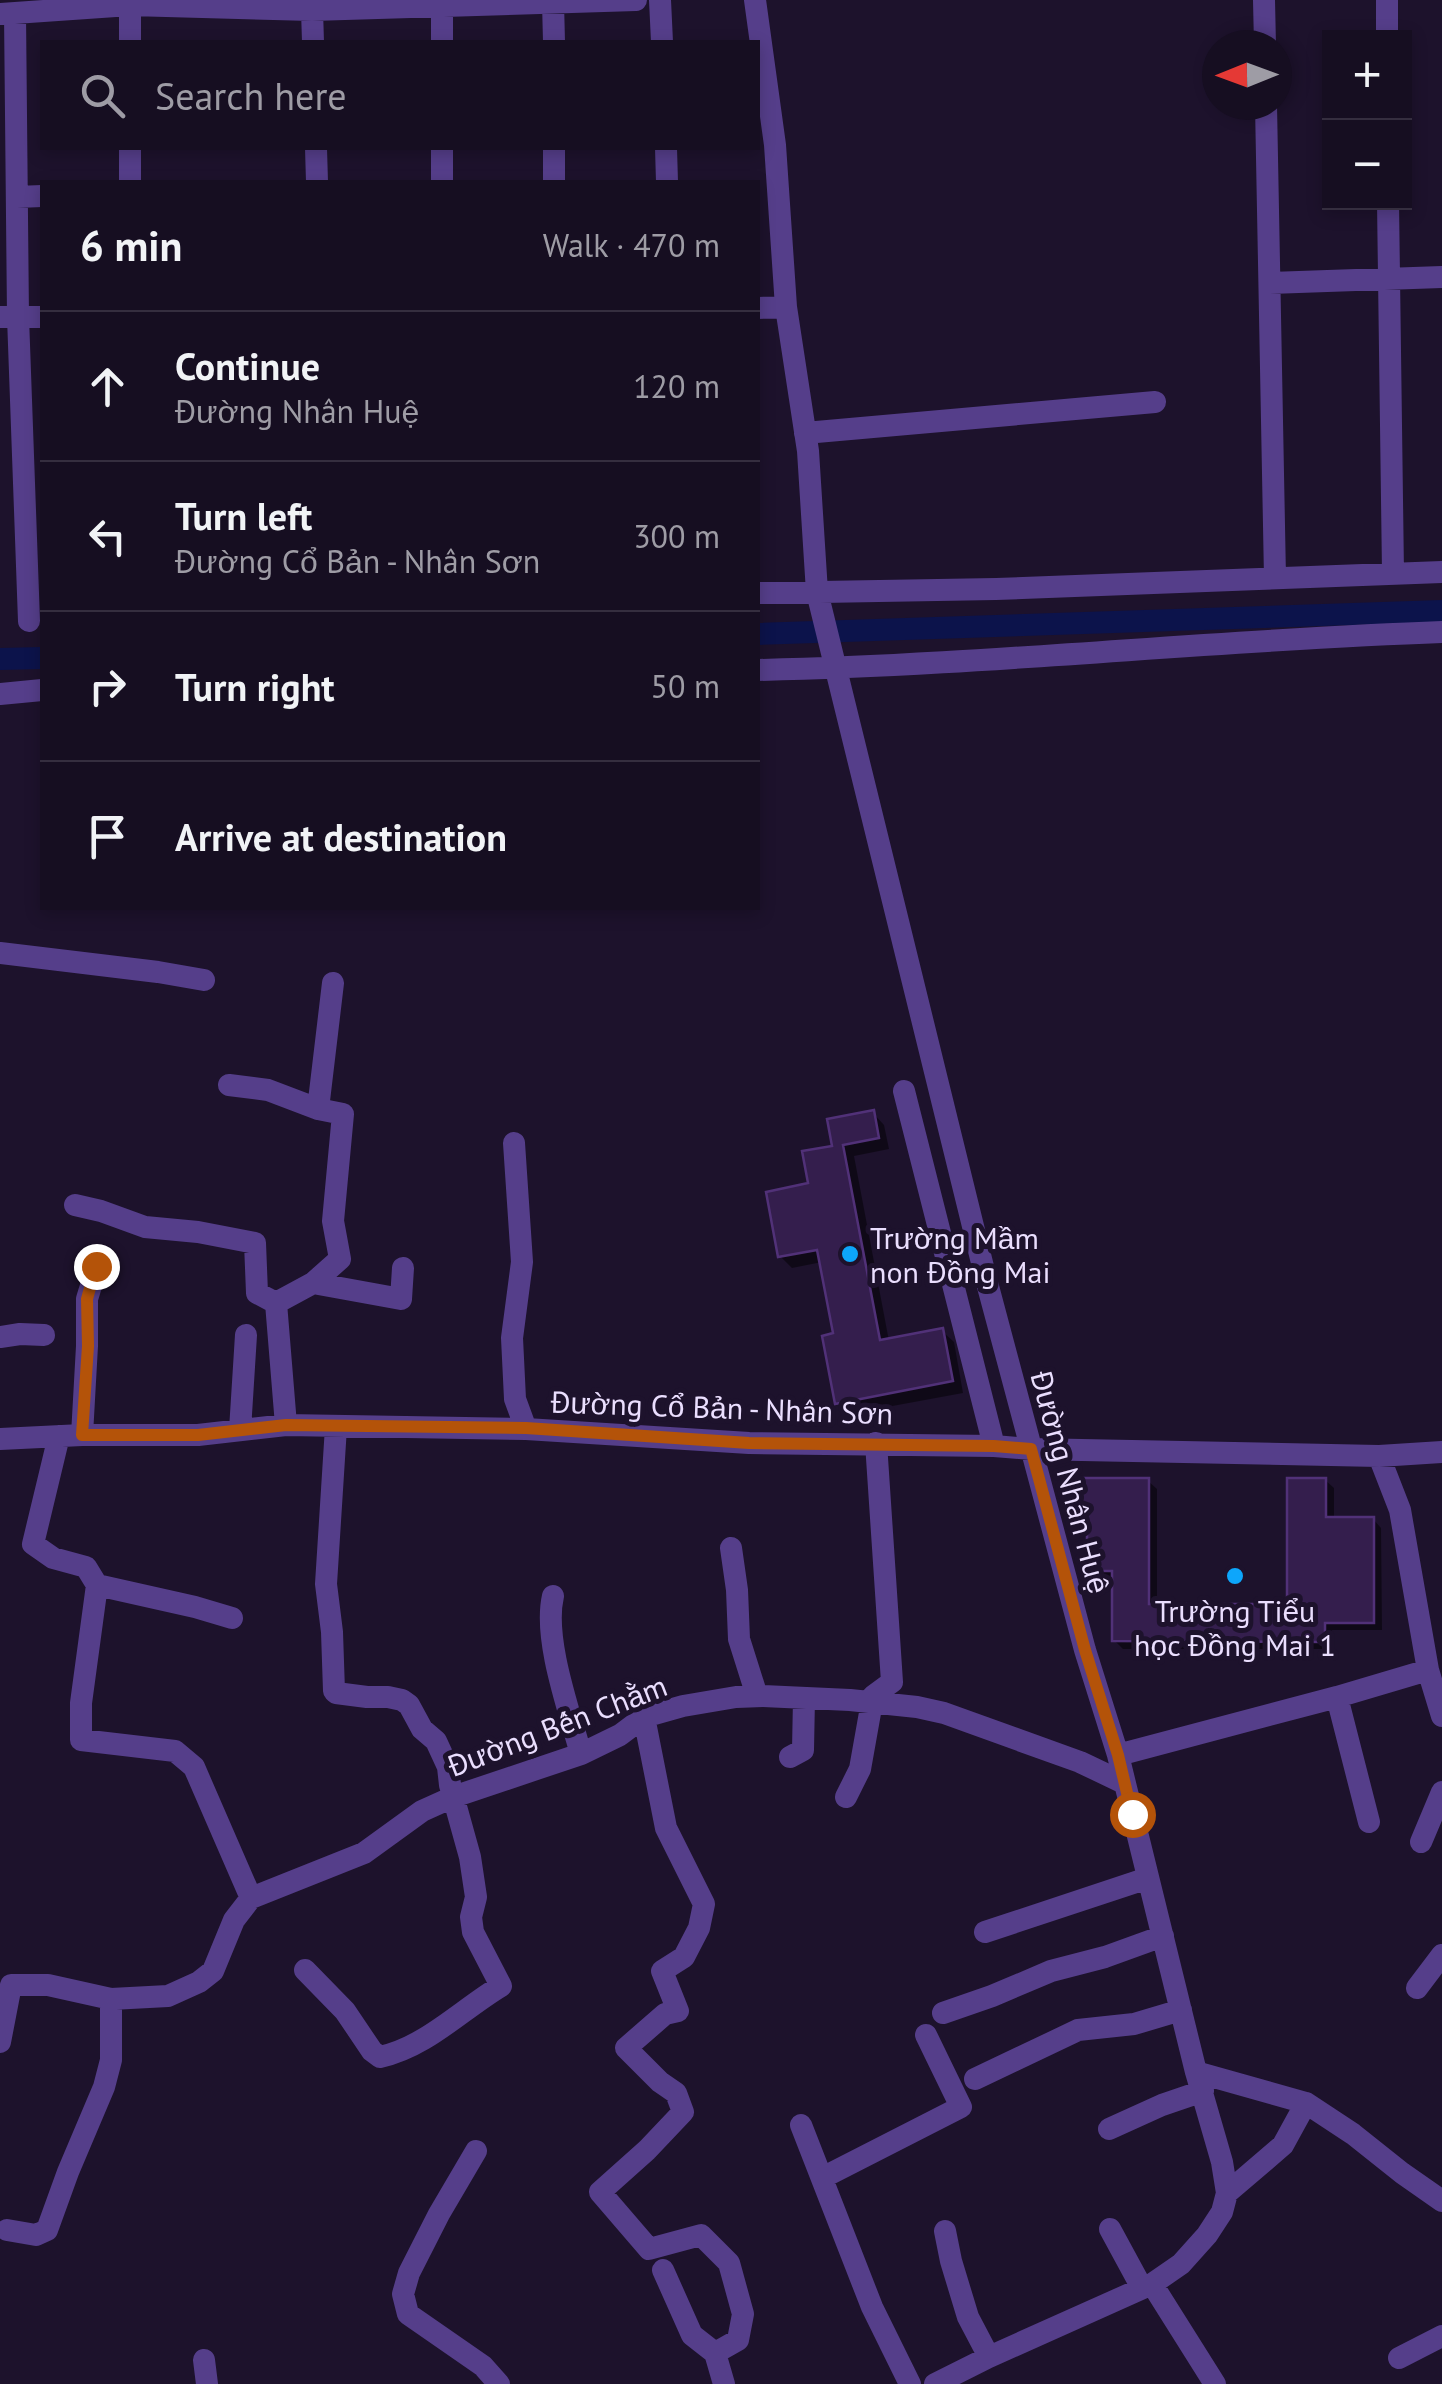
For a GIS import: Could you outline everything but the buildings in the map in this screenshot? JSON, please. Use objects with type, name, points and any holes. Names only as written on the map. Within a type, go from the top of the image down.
[{"type":"street","points":[[29,621],[32,421],[9,317],[17,197],[8,13],[130,4],[312,10],[636,0]]},
{"type":"street","points":[[660,0],[662,40]]},
{"type":"street","name":"Đường Nhân Huệ","points":[[755,0],[775,146],[786,307],[805,432],[817,592],[986,1278],[1085,1650],[1118,1755],[1228,2193]]},
{"type":"street","points":[[1264,0],[1265,30]]},
{"type":"street","points":[[1386,0],[1387,30]]},
{"type":"street","points":[[553,2],[554,40]]},
{"type":"street","points":[[130,4],[130,40]]},
{"type":"street","points":[[442,6],[442,40]]},
{"type":"street","points":[[312,10],[313,40]]},
{"type":"street","points":[[1266,120],[1275,578]]},
{"type":"street","points":[[130,150],[130,180]]},
{"type":"street","points":[[316,150],[317,180]]},
{"type":"street","points":[[442,150],[442,180]]},
{"type":"street","points":[[554,150],[554,180]]},
{"type":"street","points":[[666,150],[668,180]]},
{"type":"street","points":[[17,197],[40,196]]},
{"type":"street","points":[[1388,210],[1392,574]]},
{"type":"street","points":[[1270,283],[1442,277]]},
{"type":"street","points":[[760,308],[786,307]]},
{"type":"street","points":[[9,317],[40,317]]},
{"type":"street","points":[[805,432],[1155,402]]},
{"type":"street","points":[[760,594],[1442,572]]},
{"type":"street","points":[[760,670],[1442,632]]},
{"type":"street","points":[[0,694],[40,690]]},
{"type":"street","points":[[0,953],[204,980]]},
{"type":"street","points":[[318,1108],[334,984]]},
{"type":"street","points":[[230,1084],[268,1090],[343,1114],[334,1221],[340,1259],[312,1283],[276,1303]]},
{"type":"street","points":[[904,1092],[994,1446]]},
{"type":"street","points":[[514,1143],[522,1262],[512,1338],[514,1399],[526,1428]]},
{"type":"street","points":[[75,1205],[146,1227],[198,1232],[255,1244],[257,1293],[276,1303]]},
{"type":"street","points":[[0,2042],[6,1984],[48,1986],[112,1999],[168,1996],[213,1971],[234,1920],[251,1898],[194,1767],[175,1752],[81,1740],[96,1585],[86,1567],[54,1558],[33,1544],[71,1435],[88,1346],[87,1299],[96,1266]]},
{"type":"street","points":[[312,1283],[401,1299],[403,1268]]},
{"type":"street","points":[[952,1287],[986,1278]]},
{"type":"street","points":[[276,1303],[286,1425]]},
{"type":"street","points":[[0,1337],[44,1335]]},
{"type":"street","points":[[240,1430],[246,1335]]},
{"type":"street","name":"Đường Cổ Bản - Nhân Sơn","points":[[0,1439],[198,1435],[286,1425],[526,1428],[749,1443],[1378,1456],[1442,1452]]},
{"type":"street","points":[[304,1970],[345,2011],[380,2057],[420,2042],[501,1986],[472,1928],[476,1900],[470,1857],[448,1767],[434,1739],[420,1726],[406,1703],[393,1697],[334,1691],[326,1584],[336,1427]]},
{"type":"street","points":[[846,1797],[860,1769],[872,1696],[892,1682],[876,1444]]},
{"type":"street","points":[[1378,1456],[1400,1510],[1428,1670],[1442,1716]]},
{"type":"street","points":[[731,1548],[738,1639],[757,1696]]},
{"type":"street","points":[[96,1585],[232,1618]]},
{"type":"street","points":[[552,1596],[548,1616],[581,1754]]},
{"type":"street","points":[[1118,1755],[1428,1670]]},
{"type":"street","name":"Đường Bến Chằm","points":[[251,1898],[364,1853],[422,1812],[454,1797],[581,1754],[620,1735],[644,1717],[683,1706],[757,1696],[918,1707],[1080,1762],[1124,1783]]},
{"type":"street","points":[[790,1758],[803,1750],[804,1698]]},
{"type":"street","points":[[1337,1698],[1368,1822]]},
{"type":"street","points":[[644,1717],[666,1828],[704,1904],[684,1957],[662,1971],[678,2010],[664,2014],[626,2048],[676,2093],[683,2112],[600,2192],[649,2249],[701,2236],[729,2263],[743,2314],[738,2340],[715,2353]]},
{"type":"street","points":[[1421,1842],[1442,1792]]},
{"type":"street","points":[[985,1932],[1148,1878]]},
{"type":"street","points":[[943,2013],[1051,1971],[1163,1936]]},
{"type":"street","points":[[1417,1988],[1442,1956]]},
{"type":"street","points":[[7,2230],[36,2234],[47,2230],[104,2087],[111,2060],[112,1999]]},
{"type":"street","points":[[974,2078],[1078,2030],[1134,2024],[1181,2010]]},
{"type":"street","points":[[822,2178],[961,2107],[926,2036]]},
{"type":"street","points":[[1109,2129],[1162,2105],[1200,2081],[1306,2103],[1442,2201]]},
{"type":"street","points":[[936,2384],[1146,2286],[1181,2264],[1207,2236],[1228,2193],[1283,2144],[1306,2103]]},
{"type":"street","points":[[801,2125],[872,2306],[910,2384]]},
{"type":"street","points":[[476,2152],[409,2273],[404,2294],[408,2314],[483,2366],[499,2384]]},
{"type":"street","points":[[1110,2229],[1214,2384]]},
{"type":"street","points":[[946,2230],[968,2317],[990,2357]]},
{"type":"street","points":[[663,2270],[692,2335],[715,2353],[724,2384]]},
{"type":"street","points":[[1399,2358],[1442,2336]]},
{"type":"waterway","points":[[760,634],[1442,611]]},
{"type":"waterway","points":[[0,659],[40,658]]},
{"type":"place","name":"Trường Mầm non Đồng Mai","points":[[850,1254]]},
{"type":"place","name":"Trường Tiểu học Đồng Mai 1","points":[[1235,1576]]},
{"type":"route","points":[[96,1266],[87,1299],[82,1435],[198,1435],[286,1425],[526,1428],[749,1443],[1031,1449],[1132,1814]]}]
